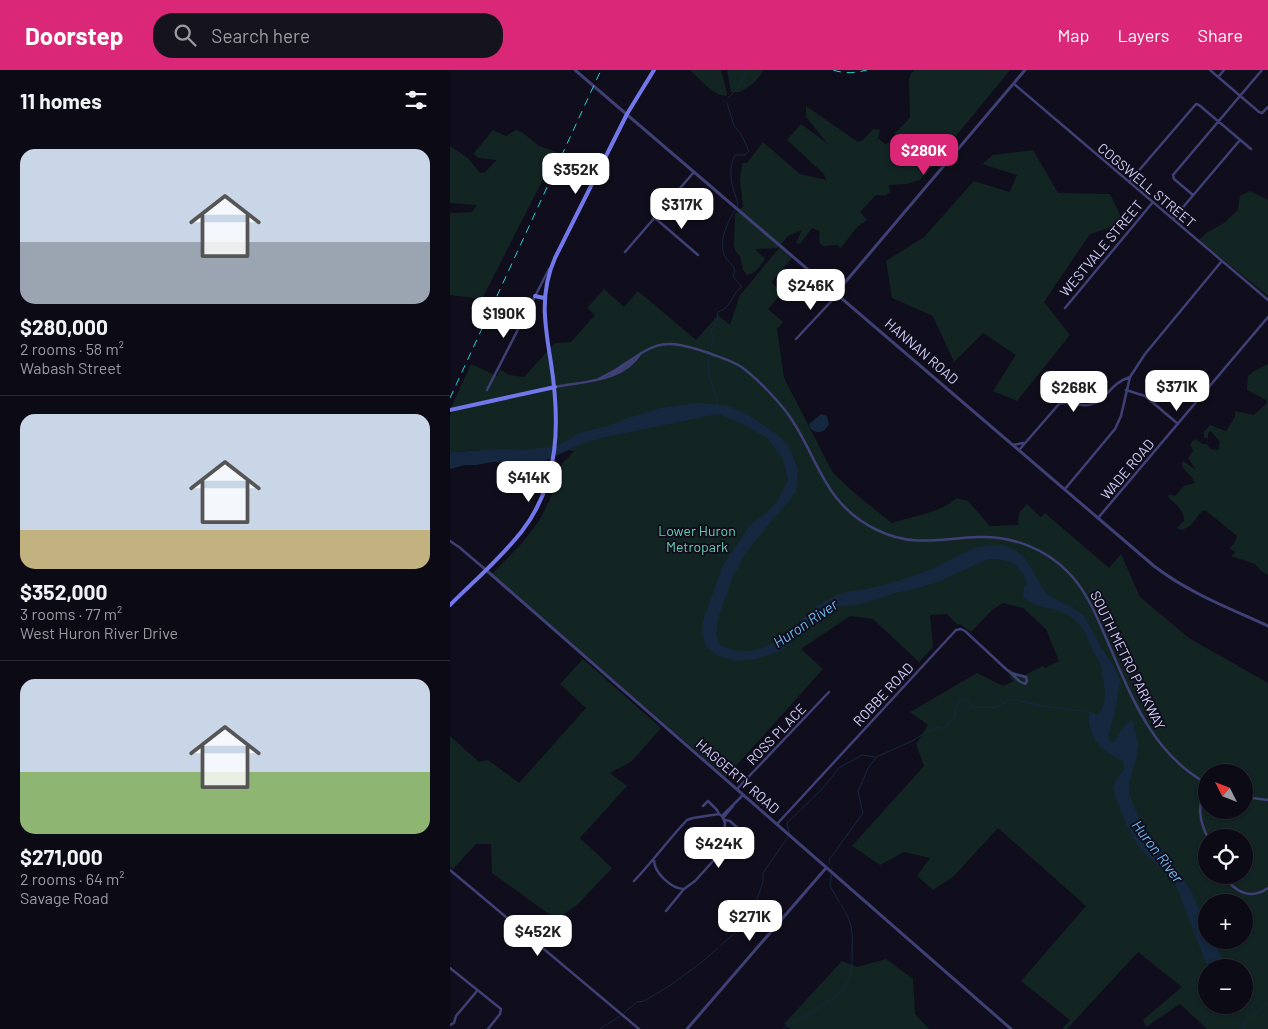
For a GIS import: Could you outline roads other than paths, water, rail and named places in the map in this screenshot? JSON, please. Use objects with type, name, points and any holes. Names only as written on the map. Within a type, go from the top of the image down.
[{"type":"main road","points":[[450,605],[510,546],[531,518],[544,492],[553,464],[557,438],[557,412],[542,287],[627,114],[654,70]]},
{"type":"main road","points":[[535,296],[544,298]]},
{"type":"main road","points":[[450,410],[555,387]]},
{"type":"street","name":"HANNAN ROAD","points":[[575,70],[1143,556],[1176,582],[1200,596],[1268,626]]},
{"type":"street","points":[[796,340],[837,294],[1025,70]]},
{"type":"street","points":[[1210,70],[1260,112],[1268,107]]},
{"type":"street","points":[[1218,77],[1224,70]]},
{"type":"street","points":[[1193,195],[1174,179],[1173,175],[1262,70]]},
{"type":"street","name":"COGSWELL STREET","points":[[1014,84],[1268,300]]},
{"type":"street","points":[[1129,182],[1197,104],[1251,149]]},
{"type":"street","points":[[1173,219],[1240,140]]},
{"type":"street","points":[[626,252],[694,172]]},
{"type":"street","name":"WESTVALE STREET","points":[[1065,308],[1153,202]]},
{"type":"street","points":[[655,218],[698,255]]},
{"type":"street","points":[[1065,489],[1115,429],[1121,416],[1130,378],[1146,353],[1221,262]]},
{"type":"street","points":[[487,390],[535,296],[542,287]]},
{"type":"street","name":"WADE ROAD","points":[[1098,518],[1268,317]]},
{"type":"street","name":"SOUTH METRO PARKWAY","points":[[555,387],[599,379],[642,352],[662,344],[679,344],[733,362],[748,372],[790,417],[821,476],[834,496],[851,514],[875,529],[898,538],[919,541],[981,537],[1004,539],[1028,546],[1054,560],[1071,576],[1089,600],[1138,708],[1153,736],[1174,759],[1198,778]]},
{"type":"street","points":[[1019,450],[1059,404],[1088,405],[1095,403],[1119,381],[1130,378]]},
{"type":"street","points":[[1126,390],[1146,396],[1178,424]]},
{"type":"street","points":[[1013,445],[1023,444]]},
{"type":"street","name":"HAGGERTY ROAD","points":[[450,541],[486,570],[1011,1029]]},
{"type":"street","name":"ROBBE ROAD","points":[[776,824],[956,630],[961,629],[965,631],[1011,673],[1022,683],[1025,684],[1027,681],[1026,677],[1011,673]]},
{"type":"street","name":"ROSS PLACE","points":[[737,790],[829,692]]},
{"type":"street","points":[[634,881],[689,819],[722,817],[743,795]]},
{"type":"street","points":[[1253,798],[1268,800]]},
{"type":"street","points":[[703,806],[708,801],[722,817],[740,830],[736,834]]},
{"type":"street","points":[[666,910],[723,850],[722,817]]},
{"type":"street","points":[[654,860],[656,870],[675,887],[684,889]]},
{"type":"street","points":[[688,1029],[826,868]]},
{"type":"street","points":[[450,870],[638,1029]]},
{"type":"street","points":[[1231,884],[1234,888],[1248,894],[1260,893],[1268,888]]},
{"type":"street","points":[[450,974],[451,969],[501,1009],[500,1014],[488,1029]]},
{"type":"street","points":[[450,1024],[454,1023],[456,1016],[477,991]]},
{"type":"street","points":[[450,1018],[456,1016]]},
{"type":"water","name":"Huron River","points":[[696,403],[726,405],[750,416],[774,432],[789,446],[798,470],[796,492],[746,552],[732,579],[718,618],[716,635],[720,645],[735,650],[749,651],[762,648],[785,634],[817,606],[837,595],[917,575],[963,553],[987,545],[1006,547],[1020,554],[1026,559],[1048,594],[1071,606],[1084,616],[1115,668],[1120,681],[1115,712],[1108,736],[1111,742],[1115,742],[1124,727],[1132,720],[1139,746],[1129,785],[1129,794],[1140,821],[1181,875],[1193,895],[1198,906],[1198,942],[1175,883],[1141,849],[1126,824],[1113,787],[1117,778],[1124,770],[1124,762],[1100,746],[1090,727],[1090,712],[1098,715],[1104,701],[1105,691],[1101,664],[1084,631],[1077,622],[1066,614],[1038,606],[1023,597],[1024,588],[1027,583],[1023,574],[1013,563],[999,559],[988,559],[940,581],[922,587],[861,604],[837,607],[798,634],[783,650],[756,659],[735,661],[719,656],[707,648],[702,633],[703,621],[722,567],[750,525],[777,502],[788,480],[783,459],[767,438],[747,426],[718,414],[601,438],[584,443],[538,464],[520,461],[492,462],[450,469],[450,453],[452,452],[502,449],[523,450],[557,446],[579,433],[608,426],[661,408]]},
{"type":"water","points":[[821,414],[827,416],[829,425],[825,430],[818,432],[810,428],[809,424]]},
{"type":"water","points":[[1201,949],[1218,949],[1222,959],[1204,959]]},
{"type":"waterway","points":[[728,98],[739,87],[747,70]]},
{"type":"waterway","points":[[727,103],[734,126],[741,134],[749,151],[745,155],[735,155],[731,167],[731,179],[738,203],[737,207]]},
{"type":"waterway","points":[[711,350],[713,339],[711,330],[716,325],[718,312],[727,307],[742,287],[733,277],[735,270],[723,253],[722,247],[726,227],[735,210]]},
{"type":"waterway","points":[[709,357],[708,371],[718,404]]},
{"type":"waterway","points":[[1090,592],[1099,587]]},
{"type":"waterway","points":[[1071,606],[1082,597]]},
{"type":"waterway","points":[[789,833],[787,823],[823,788],[839,768],[862,755],[876,757],[938,727],[944,730],[949,722],[955,718],[955,708],[961,699],[967,698],[972,707],[975,708],[996,708],[1008,700],[1017,700],[1043,706],[1089,712]]},
{"type":"waterway","points":[[830,864],[829,860],[863,813],[858,792],[868,768],[876,758]]},
{"type":"waterway","points":[[739,929],[753,910],[763,882],[763,873],[788,837]]},
{"type":"waterway","points":[[832,868],[830,886],[839,902]]},
{"type":"waterway","points":[[783,1029],[832,999],[847,983],[852,967],[852,931],[848,916],[841,905]]},
{"type":"waterway","points":[[721,945],[736,932]]},
{"type":"waterway","points":[[624,1013],[637,1002],[644,1001],[671,985],[718,948]]},
{"type":"waterway","points":[[1242,1029],[1245,1022],[1268,1003]]},
{"type":"waterway","points":[[600,1029],[620,1016]]},
{"type":"railway","points":[[450,398],[601,70]]},
{"type":"railway","points":[[833,70],[850,73],[867,70]]},
{"type":"park label","name":"Lower Huron Metropark","points":[[697,538]]}]
